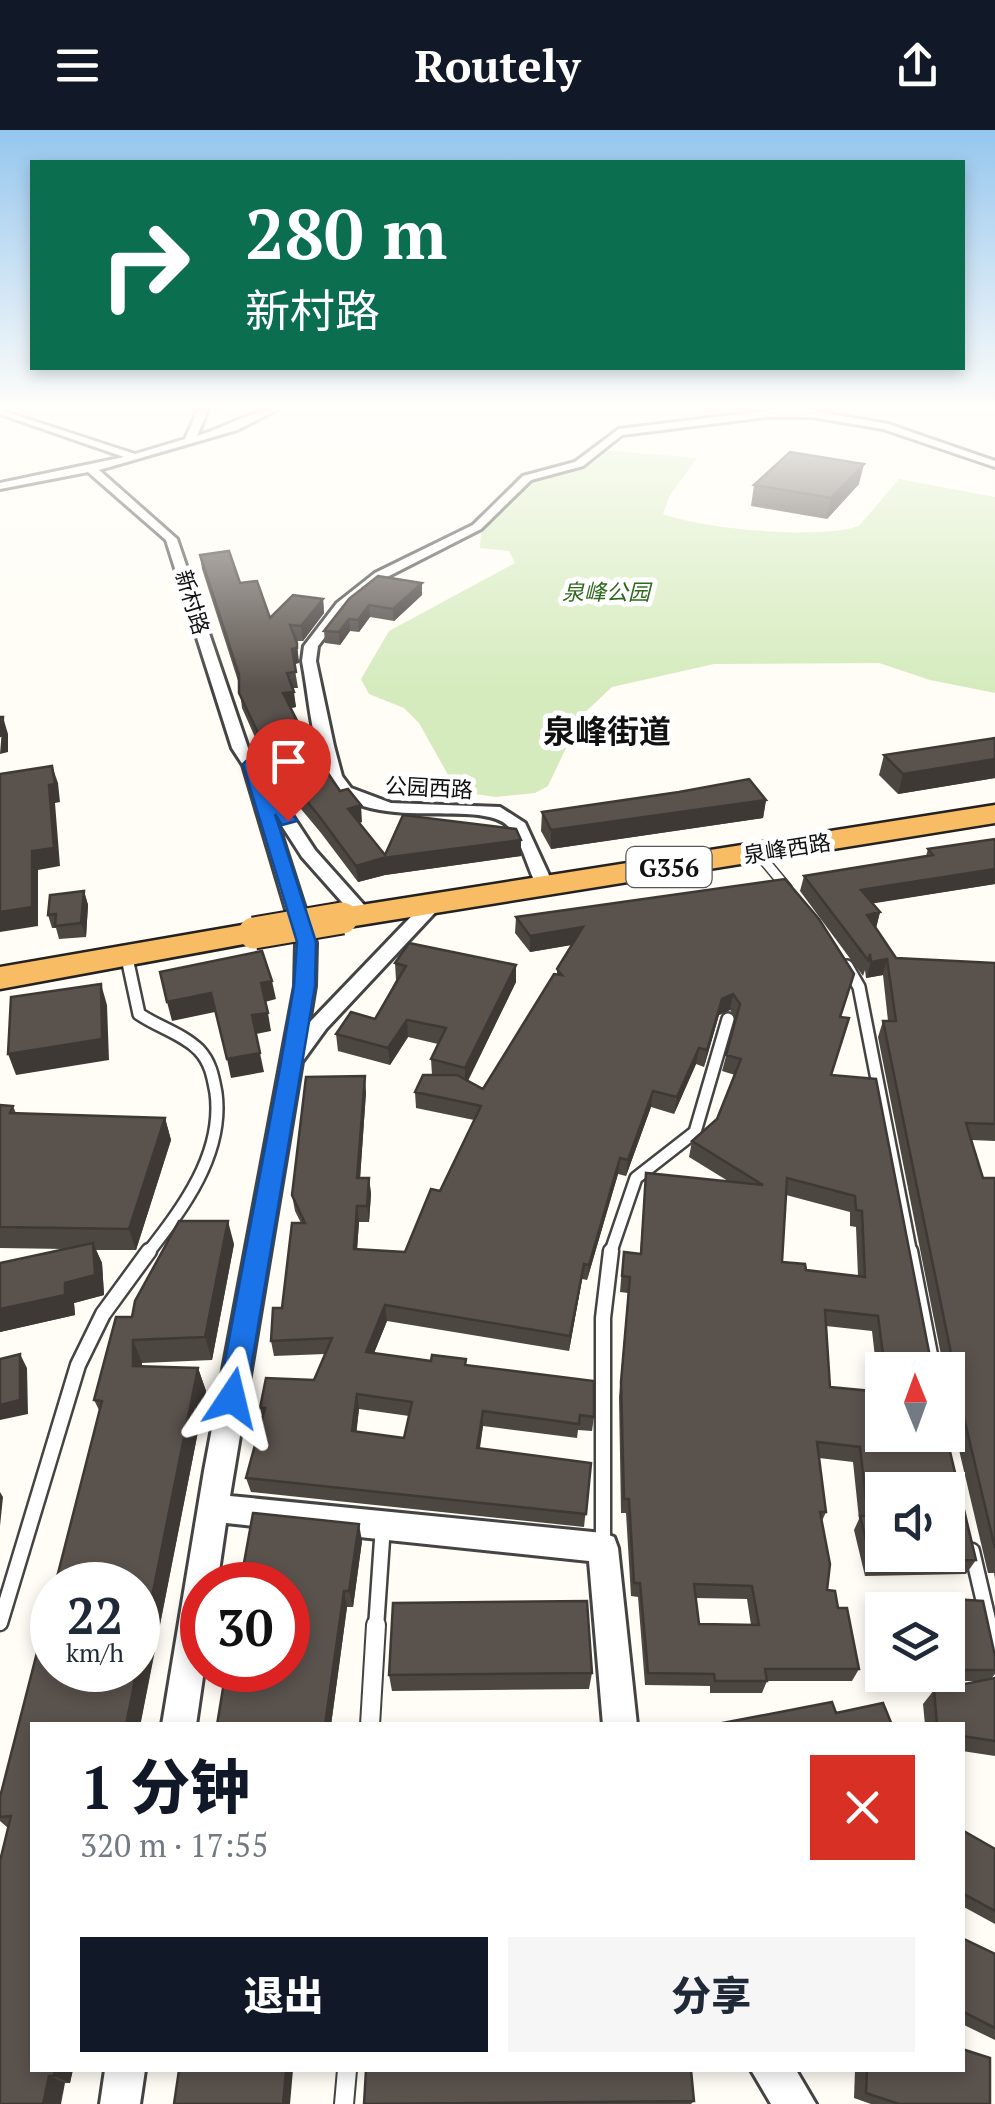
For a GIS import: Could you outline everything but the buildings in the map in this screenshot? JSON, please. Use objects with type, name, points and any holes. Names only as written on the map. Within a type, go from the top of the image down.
[{"type":"highway","name":"泉峰西路","points":[[353,916],[995,814]]},
{"type":"highway","name":"G356","points":[[0,978],[353,916]]},
{"type":"street","name":"新村路","points":[[132,502],[165,530],[177,549],[240,748],[353,916]]},
{"type":"street","name":"公园西路","points":[[502,502],[477,527],[358,591],[311,646],[309,660],[334,776],[345,791],[390,808],[478,808],[509,818],[516,824],[545,886]]},
{"type":"street","name":"新村路","points":[[179,1722],[304,986],[306,942],[251,764]]},
{"type":"street","points":[[291,1068],[319,1024],[435,903]]},
{"type":"street","points":[[213,1508],[603,1548],[620,1722]]},
{"type":"street","points":[[120,2104],[125,2072]]},
{"type":"street","points":[[772,2072],[796,2104]]},
{"type":"lane","points":[[758,852],[796,899]]},
{"type":"lane","points":[[0,1623],[79,1354],[104,1311],[201,1179],[216,1126],[216,1088],[209,1063],[198,1046],[139,1014],[126,956]]},
{"type":"lane","points":[[845,962],[859,987],[930,1352]]},
{"type":"lane","points":[[603,1548],[603,1318],[609,1256],[636,1178],[695,1132],[728,1018]]},
{"type":"lane","points":[[370,1722],[383,1525]]},
{"type":"lane","points":[[968,1533],[995,1649]]},
{"type":"lane","points":[[344,2104],[346,2072]]},
{"type":"green space","name":"泉峰公园","points":[[511,502],[667,502],[663,514],[681,519],[732,528],[817,532],[859,526],[879,502],[995,502],[995,693],[930,680],[879,663],[714,664],[612,687],[581,716],[548,786],[535,793],[495,797],[469,793],[452,782],[419,723],[404,708],[369,694],[361,679],[389,631],[515,563],[509,551],[480,548],[481,533]]},
{"type":"district","name":"泉峰街道","points":[[607,731]]},
{"type":"route","points":[[232,1398],[291,1068],[304,986],[306,942],[275,831],[251,764],[288,821]]}]
